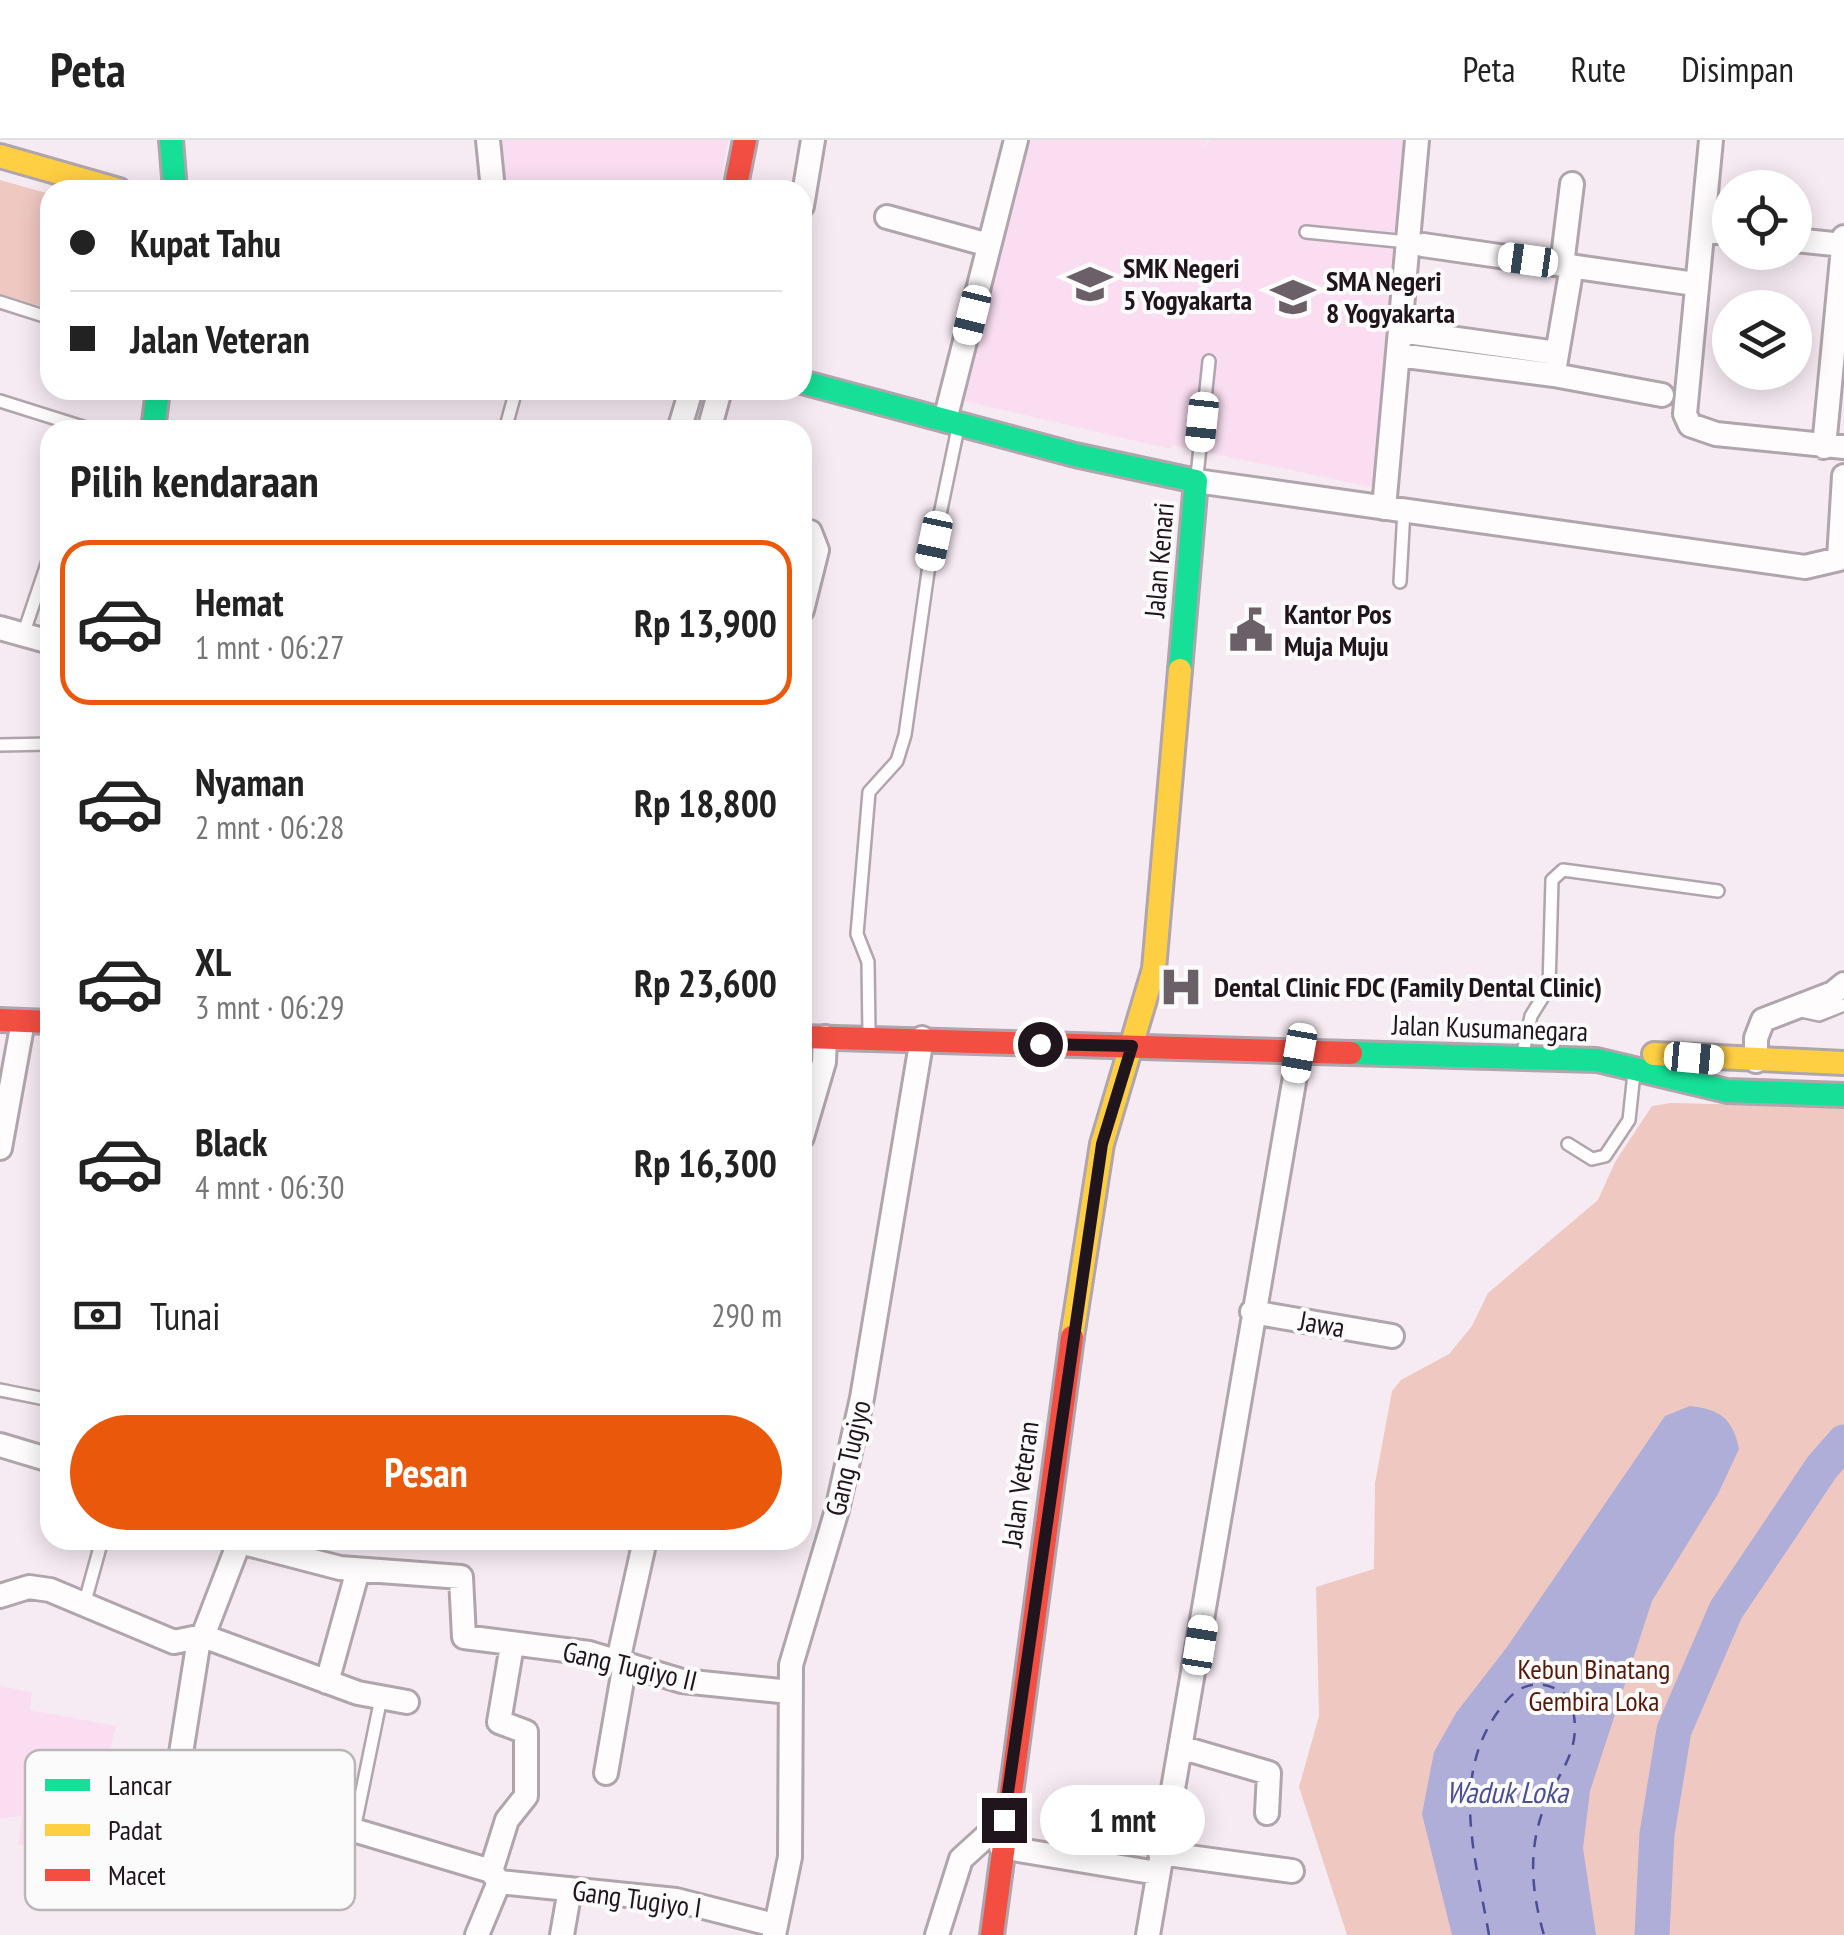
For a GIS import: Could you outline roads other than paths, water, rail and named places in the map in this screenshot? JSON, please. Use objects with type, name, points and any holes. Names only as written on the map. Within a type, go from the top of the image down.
[{"type":"main road","points":[[170,140],[174,180]]},
{"type":"main road","points":[[737,180],[745,140]]},
{"type":"main road","points":[[0,156],[84,180]]},
{"type":"main road","name":"Jalan Kenari","points":[[812,385],[1196,481],[1154,969],[1132,1046]]},
{"type":"main road","points":[[1151,472],[1182,500],[1192,531]]},
{"type":"main road","points":[[12,1020],[40,1021]]},
{"type":"main road","name":"Jalan Kusumanegara","points":[[814,1038],[922,1038],[1596,1060],[1727,1091],[1837,1095]]},
{"type":"main road","name":"Jalan Kusumanegara","points":[[1132,1046],[1222,1042],[1524,1048],[1758,1040],[1840,1063]]},
{"type":"main road","name":"Jalan Veteran","points":[[992,1935],[1004,1820],[1102,1144],[1132,1046]]},
{"type":"street","points":[[488,140],[492,180]]},
{"type":"street","points":[[806,180],[812,140]]},
{"type":"street","points":[[952,422],[989,245],[1016,140]]},
{"type":"street","points":[[1394,509],[1399,343],[1415,244],[1417,140]]},
{"type":"street","points":[[1711,140],[1686,414],[1690,424],[1716,434],[1834,447],[1844,237]]},
{"type":"street","points":[[1556,364],[1572,184]]},
{"type":"street","points":[[887,217],[989,245]]},
{"type":"street","points":[[1703,230],[1712,231]]},
{"type":"street","points":[[1812,242],[1844,245]]},
{"type":"street","points":[[1415,244],[1688,283]]},
{"type":"street","points":[[1399,343],[1556,364],[1662,395]]},
{"type":"street","points":[[1196,481],[1818,567],[1832,564],[1842,551],[1844,476]]},
{"type":"street","points":[[812,537],[817,550],[812,570]]},
{"type":"street","points":[[0,628],[40,639]]},
{"type":"street","points":[[1758,1040],[1792,1009],[1833,993],[1844,984]]},
{"type":"street","points":[[0,1148],[12,1020]]},
{"type":"street","points":[[812,1103],[824,1062],[814,1038]]},
{"type":"street","name":"Gang Tugiyo","points":[[774,1930],[790,1857],[790,1692],[796,1640],[837,1510],[862,1398],[922,1038]]},
{"type":"street","points":[[1148,1935],[1299,1053]]},
{"type":"street","name":"Jawa","points":[[1252,1312],[1392,1336]]},
{"type":"street","points":[[0,1445],[40,1457]]},
{"type":"street","points":[[182,1750],[201,1637],[236,1550]]},
{"type":"street","points":[[277,1550],[358,1570],[327,1682]]},
{"type":"street","points":[[606,1773],[621,1662],[643,1550]]},
{"type":"street","name":"Gang Tugiyo II","points":[[358,1570],[460,1578],[462,1635],[471,1638],[564,1649],[682,1680],[790,1692]]},
{"type":"street","points":[[0,1596],[38,1588],[174,1642],[201,1637],[327,1682],[406,1702]]},
{"type":"street","points":[[477,1935],[507,1820],[526,1796],[529,1773],[526,1732],[499,1722],[512,1645]]},
{"type":"street","points":[[1180,1746],[1270,1773],[1267,1813]]},
{"type":"street","points":[[937,1935],[961,1859],[1004,1820]]},
{"type":"street","name":"Gang Tugiyo I","points":[[355,1830],[495,1876],[570,1889],[676,1900],[774,1930]]},
{"type":"street","points":[[1002,1847],[1292,1871]]},
{"type":"street","points":[[562,1935],[570,1889]]},
{"type":"lane","points":[[1306,232],[1415,244]]},
{"type":"lane","points":[[0,302],[40,315]]},
{"type":"lane","points":[[1196,481],[1208,361]]},
{"type":"lane","points":[[0,400],[62,420]]},
{"type":"lane","points":[[869,1038],[868,962],[857,934],[869,792],[897,761],[905,735],[952,422]]},
{"type":"lane","points":[[1394,509],[1400,582]]},
{"type":"lane","points":[[24,634],[40,585]]},
{"type":"lane","points":[[0,744],[40,744]]},
{"type":"lane","points":[[1524,1048],[1531,1016],[1549,986],[1552,880],[1558,873],[1563,870],[1718,891]]},
{"type":"lane","points":[[1792,1009],[1819,1015],[1844,1005]]},
{"type":"lane","points":[[1568,1144],[1592,1159],[1605,1156],[1629,1120],[1634,1069]]},
{"type":"lane","points":[[0,1390],[40,1398]]},
{"type":"lane","points":[[84,1604],[99,1550]]},
{"type":"lane","points":[[355,1825],[381,1698]]},
{"type":"water","name":"Waduk Loka","points":[[1690,1406],[1723,1417],[1733,1430],[1739,1449],[1718,1494],[1652,1601],[1590,1791],[1583,1848],[1596,1935],[1452,1935],[1422,1814],[1434,1752],[1456,1713],[1507,1647],[1665,1416]]},
{"type":"waterway","points":[[1652,1935],[1657,1834],[1674,1730],[1726,1610],[1822,1467],[1844,1442]]},
{"type":"place","name":"SMK Negeri 5 Yogyakarta","points":[[1090,284]]},
{"type":"place","name":"SMA Negeri 8 Yogyakarta","points":[[1293,297]]},
{"type":"place","name":"Kantor Pos Muja Muju","points":[[1251,630]]},
{"type":"place","name":"Dental Clinic FDC (Family Dental Clinic)","points":[[1181,987]]},
{"type":"park label","name":"Kebun Binatang Gembira Loka","points":[[1594,1685]]}]
